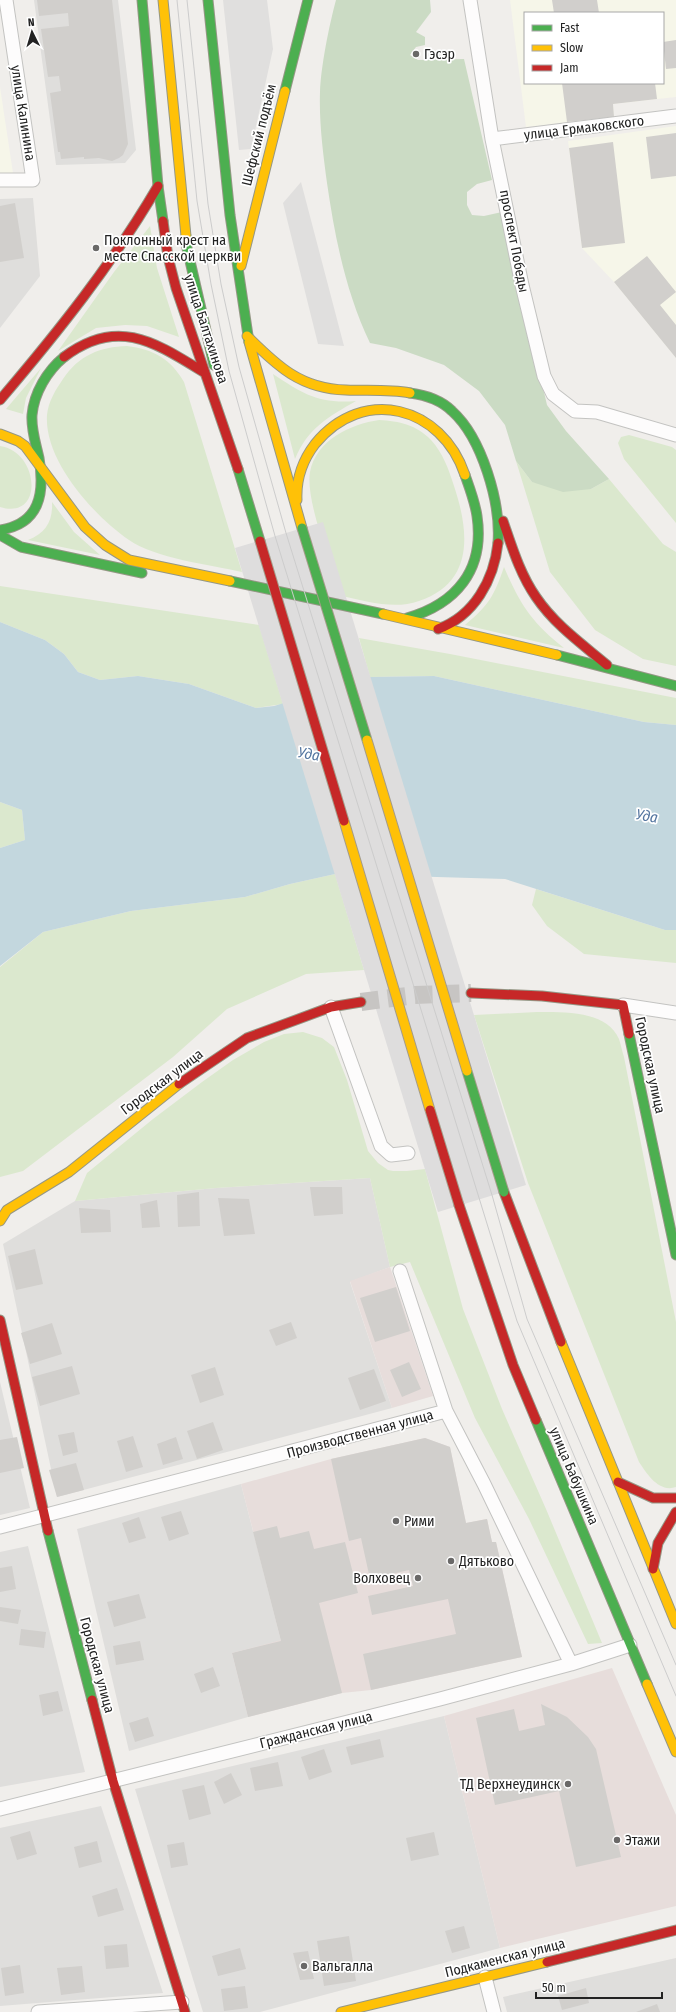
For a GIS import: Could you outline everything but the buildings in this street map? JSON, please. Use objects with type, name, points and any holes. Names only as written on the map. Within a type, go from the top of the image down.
[{"type":"main road","name":"улица Балтахинова","points":[[142,0],[158,186],[168,257],[176,288],[234,456],[260,541]]},
{"type":"main road","points":[[163,0],[188,248],[234,456]]},
{"type":"main road","points":[[208,0],[238,278],[247,336],[302,528],[504,1192],[563,1349],[676,1624]]},
{"type":"main road","name":"Шефский подъём","points":[[238,278],[308,0]]},
{"type":"main road","points":[[0,400],[38,355],[107,266],[140,218],[158,186]]},
{"type":"main road","points":[[0,530],[20,526],[28,520],[38,506],[40,465],[32,424],[33,409],[37,395],[45,378],[55,366],[80,345],[92,340],[115,336],[144,340],[205,373]]},
{"type":"main road","points":[[247,336],[270,360],[284,370],[315,387],[348,391],[407,391],[424,394],[441,402],[458,416],[470,431],[479,448],[498,508],[528,585],[546,610],[574,639],[611,668]]},
{"type":"main road","points":[[302,528],[295,486],[299,470],[307,455],[328,430],[344,420],[362,412],[379,409],[398,410],[414,415],[439,432],[458,455],[474,502],[478,520],[476,553],[471,569],[455,595],[445,604],[430,612],[404,618]]},
{"type":"main road","points":[[0,434],[18,441],[25,446],[85,527],[105,545],[129,560],[404,618],[611,668],[659,683],[676,686]]},
{"type":"main road","points":[[427,632],[443,627],[460,618],[482,593],[489,579],[498,546],[498,508]]},
{"type":"main road","points":[[0,534],[21,547],[149,574]]},
{"type":"main road","name":"улица Бабушкина","points":[[260,541],[459,1205],[512,1365],[676,1752]]},
{"type":"main road","points":[[258,597],[611,668]]},
{"type":"main road","name":"Городская улица","points":[[471,993],[542,996],[623,1005],[676,1255]]},
{"type":"main road","name":"Городская улица","points":[[2,1214],[69,1172],[182,1082],[248,1038],[292,1020],[332,1007],[361,1002]]},
{"type":"main road","name":"Городская улица","points":[[0,1320],[44,1517],[113,1782],[184,2007]]},
{"type":"main road","points":[[618,1482],[652,1499],[666,1500],[676,1498]]},
{"type":"main road","points":[[653,1569],[658,1543],[676,1512]]},
{"type":"main road","name":"Подкаменская улица","points":[[341,2012],[676,1930]]},
{"type":"street","name":"улица Калинина","points":[[0,180],[33,180],[6,0]]},
{"type":"street","name":"проспект Победы","points":[[470,0],[492,139],[524,292],[544,376],[553,394],[575,411],[597,412],[633,421],[676,435]]},
{"type":"street","name":"улица Ермаковского","points":[[492,139],[676,116]]},
{"type":"street","points":[[623,1005],[676,1013]]},
{"type":"street","points":[[332,1007],[381,1146],[391,1155],[408,1153]]},
{"type":"street","points":[[400,1271],[446,1411]]},
{"type":"street","name":"Производственная улица","points":[[0,1527],[44,1517],[446,1411],[484,1484],[571,1664]]},
{"type":"street","name":"Гражданская улица","points":[[0,1809],[113,1782],[571,1664],[630,1645]]},
{"type":"street","points":[[485,1977],[494,2012]]},
{"type":"street","points":[[38,2012],[184,2007]]},
{"type":"shaded area","points":[[34,0],[118,0],[136,150],[125,163],[56,165]]},
{"type":"shaded area","points":[[223,0],[267,0],[273,49],[251,149],[239,150]]},
{"type":"shaded area","points":[[510,0],[676,0],[676,97],[613,104],[614,117],[526,127]]},
{"type":"shaded area","points":[[0,87],[13,173],[0,173]]},
{"type":"shaded area","points":[[676,126],[676,358],[614,282],[582,248],[568,141]]},
{"type":"shaded area","points":[[301,182],[344,346],[318,344],[283,203]]},
{"type":"shaded area","points":[[33,198],[40,276],[0,328],[0,199]]},
{"type":"shaded area","points":[[370,1178],[390,1267],[350,1282],[392,1408],[57,1497],[3,1244],[75,1201],[216,1188]]},
{"type":"shaded area","points":[[390,1267],[433,1396],[392,1408],[350,1281]]},
{"type":"shaded area","points":[[0,1382],[30,1508],[0,1515]]},
{"type":"shaded area","points":[[425,1438],[450,1447],[466,1523],[487,1519],[492,1542],[496,1542],[522,1657],[371,1690],[342,1693],[248,1717],[232,1653],[281,1640],[241,1484],[331,1459]]},
{"type":"shaded area","points":[[241,1484],[281,1641],[232,1653],[248,1717],[129,1751],[77,1529]]},
{"type":"shaded area","points":[[28,1546],[85,1772],[0,1787],[0,1552]]},
{"type":"shaded area","points":[[612,1668],[676,1815],[676,1906],[500,1948],[444,1716]]},
{"type":"shaded area","points":[[444,1716],[500,1948],[260,2012],[203,2012],[135,1789]]},
{"type":"shaded area","points":[[101,1806],[163,1993],[0,2006],[0,1828]]},
{"type":"shaded area","points":[[676,1958],[676,2012],[507,2012],[503,1997]]},
{"type":"green space","points":[[336,0],[430,0],[431,12],[416,32],[425,37],[425,45],[416,47],[410,55],[418,60],[464,59],[492,180],[477,184],[467,192],[467,205],[472,215],[484,216],[502,212],[547,405],[566,431],[609,479],[591,489],[563,492],[532,482],[516,461],[505,425],[479,391],[444,365],[396,348],[370,343],[354,305],[342,265],[330,204],[322,138],[320,104],[322,70]]},
{"type":"green space","points":[[150,226],[157,268],[179,337],[147,326],[125,325],[96,328],[58,351],[114,272]]},
{"type":"green space","points":[[127,346],[136,347],[160,356],[173,367],[184,382],[242,572],[199,564],[153,552],[129,540],[115,530],[87,502],[62,468],[48,433],[47,415],[55,391],[69,371],[83,358],[108,348]]},
{"type":"green space","points":[[41,368],[26,398],[23,414],[6,409]]},
{"type":"green space","points":[[273,374],[293,387],[321,399],[343,402],[356,401],[336,412],[320,424],[306,439],[295,459]]},
{"type":"green space","points":[[379,420],[394,421],[414,427],[431,440],[442,456],[450,474],[463,520],[463,553],[459,568],[450,581],[437,592],[409,604],[380,604],[341,596],[320,534],[311,499],[310,472],[319,451],[336,436],[346,430],[357,425]]},
{"type":"green space","points":[[629,435],[672,447],[676,450],[676,523],[624,459],[618,443],[621,437]]},
{"type":"green space","points":[[0,446],[13,451],[23,460],[29,471],[32,484],[30,495],[24,504],[15,509],[0,507]]},
{"type":"green space","points":[[516,461],[532,482],[591,489],[609,479],[663,544],[676,552],[676,666],[643,659],[595,630],[550,572]]},
{"type":"green space","points":[[52,502],[74,532],[100,555],[28,540],[39,534],[47,526],[50,521]]},
{"type":"green space","points":[[504,567],[515,592],[528,612],[543,630],[564,648],[465,625],[480,612],[490,599],[494,593]]},
{"type":"green space","points":[[0,586],[259,625],[283,704],[256,708],[189,684],[138,676],[100,680],[78,672],[64,654],[45,640],[0,622]]},
{"type":"green space","points":[[359,638],[450,654],[676,698],[676,725],[644,722],[434,676],[370,677]]},
{"type":"green space","points":[[0,802],[22,810],[25,840],[0,848]]},
{"type":"green space","points":[[335,874],[364,970],[306,974],[227,1009],[173,1057],[23,1171],[0,1177],[0,967],[43,932],[131,911],[245,897],[290,884]]},
{"type":"green space","points":[[536,889],[665,930],[676,930],[676,963],[584,954],[547,926],[532,905]]},
{"type":"green space","points":[[537,1012],[571,1013],[594,1018],[613,1030],[620,1041],[676,1322],[676,1487],[670,1488],[659,1485],[650,1477],[639,1462],[528,1183],[474,1015]]},
{"type":"green space","points":[[303,1032],[322,1038],[334,1047],[347,1080],[368,1151],[378,1163],[388,1170],[393,1171],[425,1169],[463,1309],[502,1409],[602,1643],[588,1644],[529,1519],[475,1418],[410,1262],[390,1267],[370,1178],[216,1188],[75,1201],[87,1173],[153,1119],[202,1082],[233,1060],[264,1042],[284,1034]]},
{"type":"water","name":"Уда","points":[[0,622],[45,640],[64,654],[78,672],[100,680],[138,676],[189,684],[256,708],[274,706],[370,677],[434,676],[644,722],[676,725],[676,930],[665,930],[505,879],[335,874],[290,884],[245,897],[131,911],[43,932],[0,966],[0,848],[25,840],[22,810],[0,802]]},
{"type":"pier","points":[[323,522],[526,1185],[438,1212],[235,548]]},
{"type":"tunnel","points":[[361,1002],[415,995],[471,993]]},
{"type":"tram line","points":[[177,0],[197,201],[211,284],[229,371],[275,536],[517,1321],[676,1696]]},
{"type":"tram line","points":[[187,0],[208,204],[221,284],[239,367],[286,533],[492,1195],[527,1319],[676,1665]]},
{"type":"traffic: fast","points":[[142,0],[158,186],[163,221]]},
{"type":"traffic: fast","points":[[208,0],[230,215],[249,342]]},
{"type":"traffic: fast","points":[[285,91],[308,0]]},
{"type":"traffic: fast","points":[[186,236],[187,248],[214,365]]},
{"type":"traffic: fast","points":[[0,530],[13,527],[24,521],[32,514],[37,505],[40,495],[41,471],[32,426],[33,407],[42,383],[52,369],[64,357]]},
{"type":"traffic: fast","points":[[410,393],[432,399],[448,407],[463,423],[472,437],[481,454],[493,491],[498,527],[498,543]]},
{"type":"traffic: fast","points":[[238,469],[260,541]]},
{"type":"traffic: fast","points":[[407,618],[440,604],[453,594],[463,582],[471,568],[476,553],[478,535],[477,516],[474,501],[465,475]]},
{"type":"traffic: fast","points":[[302,528],[367,740]]},
{"type":"traffic: fast","points":[[0,535],[21,547],[142,573]]},
{"type":"traffic: fast","points":[[230,581],[383,614]]},
{"type":"traffic: fast","points":[[557,655],[676,686]]},
{"type":"traffic: fast","points":[[629,1034],[676,1255]]},
{"type":"traffic: fast","points":[[467,1071],[504,1192]]},
{"type":"traffic: fast","points":[[536,1420],[647,1684]]},
{"type":"traffic: fast","points":[[48,1531],[92,1700]]},
{"type":"traffic: slow","points":[[163,0],[186,236]]},
{"type":"traffic: slow","points":[[241,266],[285,91]]},
{"type":"traffic: slow","points":[[247,336],[269,357],[291,374],[316,385],[330,389],[410,393]]},
{"type":"traffic: slow","points":[[249,342],[302,528]]},
{"type":"traffic: slow","points":[[297,500],[301,470],[310,450],[315,444],[334,426],[355,414],[377,410],[399,412],[420,419],[439,433],[454,451],[465,475]]},
{"type":"traffic: slow","points":[[0,434],[18,441],[25,446],[85,527],[105,545],[129,560],[230,581]]},
{"type":"traffic: slow","points":[[383,614],[557,655]]},
{"type":"traffic: slow","points":[[367,740],[467,1071]]},
{"type":"traffic: slow","points":[[344,821],[430,1110]]},
{"type":"traffic: slow","points":[[0,1221],[7,1210],[69,1172],[179,1084]]},
{"type":"traffic: slow","points":[[561,1342],[676,1624]]},
{"type":"traffic: slow","points":[[647,1684],[676,1752]]},
{"type":"traffic: slow","points":[[341,2012],[547,1962]]},
{"type":"traffic: jam","points":[[0,400],[64,323],[104,270],[141,215],[158,186]]},
{"type":"traffic: jam","points":[[163,221],[168,257],[176,288],[238,469]]},
{"type":"traffic: jam","points":[[64,357],[84,345],[102,338],[119,336],[136,338],[153,344],[170,352],[205,373]]},
{"type":"traffic: jam","points":[[503,521],[521,570],[530,588],[543,607],[560,625],[607,665]]},
{"type":"traffic: jam","points":[[260,541],[344,821]]},
{"type":"traffic: jam","points":[[438,629],[451,623],[462,615],[472,606],[480,595],[492,570],[498,543]]},
{"type":"traffic: jam","points":[[471,993],[542,996],[623,1005],[629,1034]]},
{"type":"traffic: jam","points":[[179,1084],[247,1038],[331,1007],[361,1002]]},
{"type":"traffic: jam","points":[[430,1110],[459,1205]]},
{"type":"traffic: jam","points":[[504,1192],[561,1342]]},
{"type":"traffic: jam","points":[[459,1205],[513,1365],[536,1420]]},
{"type":"traffic: jam","points":[[0,1320],[48,1531]]},
{"type":"traffic: jam","points":[[618,1482],[653,1498],[676,1498]]},
{"type":"traffic: jam","points":[[653,1569],[658,1543],[676,1512]]},
{"type":"traffic: jam","points":[[92,1700],[113,1781],[185,2012]]},
{"type":"traffic: jam","points":[[547,1962],[676,1930]]},
{"type":"place","name":"Гэсэр","points":[[416,54]]},
{"type":"place","name":"Поклонный крест на месте Спасской церкви","points":[[96,248]]},
{"type":"place","name":"Рими","points":[[396,1521]]},
{"type":"place","name":"Дятьково","points":[[451,1561]]},
{"type":"place","name":"Волховец","points":[[418,1578]]},
{"type":"place","name":"ТД Верхнеудинск","points":[[568,1784]]},
{"type":"place","name":"Этажи","points":[[617,1840]]},
{"type":"place","name":"Вальгалла","points":[[304,1966]]}]
